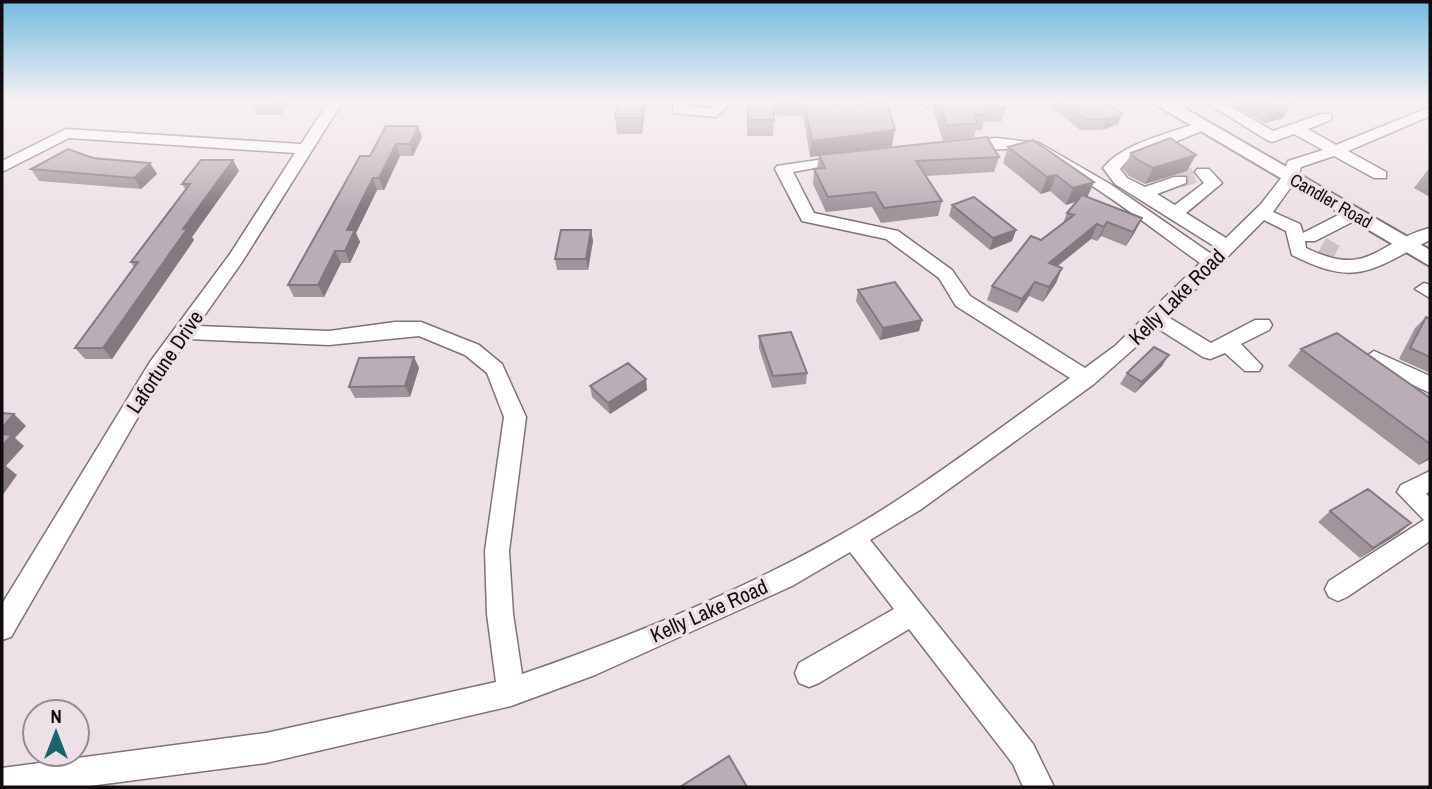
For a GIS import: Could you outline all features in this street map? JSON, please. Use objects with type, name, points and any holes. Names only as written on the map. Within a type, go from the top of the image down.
[{"type":"main road","name":"Candler Road","points":[[1222,138],[1430,258]]},
{"type":"street","points":[[2,167],[57,138]]},
{"type":"street","points":[[137,138],[303,149]]},
{"type":"street","name":"Lafortune Drive","points":[[2,628],[157,367],[236,258],[311,138]]},
{"type":"street","points":[[1173,138],[1122,158],[1111,168],[1121,181],[1175,213],[1220,255]]},
{"type":"street","points":[[1320,138],[1380,175]]},
{"type":"street","points":[[1337,150],[1366,138]]},
{"type":"street","points":[[940,148],[995,143],[1034,146],[1220,255]]},
{"type":"street","points":[[1161,143],[1190,169],[1214,183],[1175,213]]},
{"type":"street","name":"Kelly Lake Road","points":[[2,783],[266,748],[511,692],[585,666],[783,578],[912,503],[1087,379],[1122,351],[1262,213],[1290,177],[1294,164],[1337,150]]},
{"type":"street","points":[[858,156],[783,169],[808,217],[892,235],[946,274],[963,301],[1087,379]]},
{"type":"street","points":[[1144,193],[1190,169]]},
{"type":"street","points":[[1262,213],[1308,236]]},
{"type":"street","points":[[1354,215],[1308,236],[1298,251],[1326,265],[1360,268],[1430,233]]},
{"type":"street","points":[[1341,256],[1360,268]]},
{"type":"street","points":[[1156,318],[1210,352],[1262,325]]},
{"type":"street","points":[[182,332],[329,338],[395,329],[421,329],[472,350],[495,369],[515,417],[497,551],[500,614],[511,692]]},
{"type":"street","points":[[1227,343],[1252,366]]},
{"type":"street","points":[[1374,358],[1430,385]]},
{"type":"street","points":[[1430,480],[1409,492],[1430,512]]},
{"type":"street","points":[[1338,589],[1430,528]]},
{"type":"street","points":[[853,537],[1023,754],[1039,787]]},
{"type":"street","points":[[809,673],[913,612]]},
{"type":"building","points":[[380,138],[413,138],[410,144],[396,144],[379,178],[373,178],[347,230],[355,230],[345,251],[335,251],[318,285],[288,285],[360,156],[370,156]]},
{"type":"building","points":[[811,138],[836,138],[812,141]]},
{"type":"building","points":[[987,138],[999,157],[916,161],[942,201],[884,208],[875,192],[828,197],[814,169],[825,168],[819,155]]},
{"type":"building","points":[[1170,138],[1196,155],[1153,168],[1136,159],[1131,153]]},
{"type":"building","points":[[1033,140],[1094,182],[1073,188],[1056,175],[1047,177],[1008,147]]},
{"type":"building","points":[[68,149],[93,158],[150,163],[134,178],[31,169]]},
{"type":"building","points":[[201,160],[233,160],[103,348],[75,348],[138,262],[131,262],[190,184],[182,184]]},
{"type":"building","points":[[1082,195],[1142,218],[1133,232],[1107,222],[1104,227],[1097,224],[1049,263],[1062,268],[1049,287],[1035,282],[1022,299],[992,286],[1031,236],[1041,240],[1074,215],[1067,213]]},
{"type":"building","points":[[974,197],[1016,230],[993,238],[952,205]]},
{"type":"building","points":[[561,230],[591,230],[586,259],[555,259]]},
{"type":"building","points":[[895,282],[922,320],[883,328],[858,290]]},
{"type":"building","points":[[1426,317],[1430,319],[1430,357],[1410,348]]},
{"type":"building","points":[[791,332],[807,373],[773,376],[759,336]]},
{"type":"building","points":[[1337,333],[1430,398],[1430,444],[1301,349]]},
{"type":"building","points":[[1154,347],[1169,355],[1142,382],[1127,373]]},
{"type":"building","points":[[414,357],[405,386],[349,387],[359,358]]},
{"type":"building","points":[[628,363],[646,379],[608,403],[590,386]]},
{"type":"building","points":[[2,413],[14,414],[2,428]]},
{"type":"building","points":[[2,434],[12,435],[2,446]]},
{"type":"building","points":[[1368,489],[1411,523],[1373,548],[1330,511]]},
{"type":"building","points":[[729,756],[747,787],[680,787]]},
{"type":"tunnel","points":[[1180,180],[1194,175]]},
{"type":"tunnel","points":[[1322,245],[1341,256]]}]
